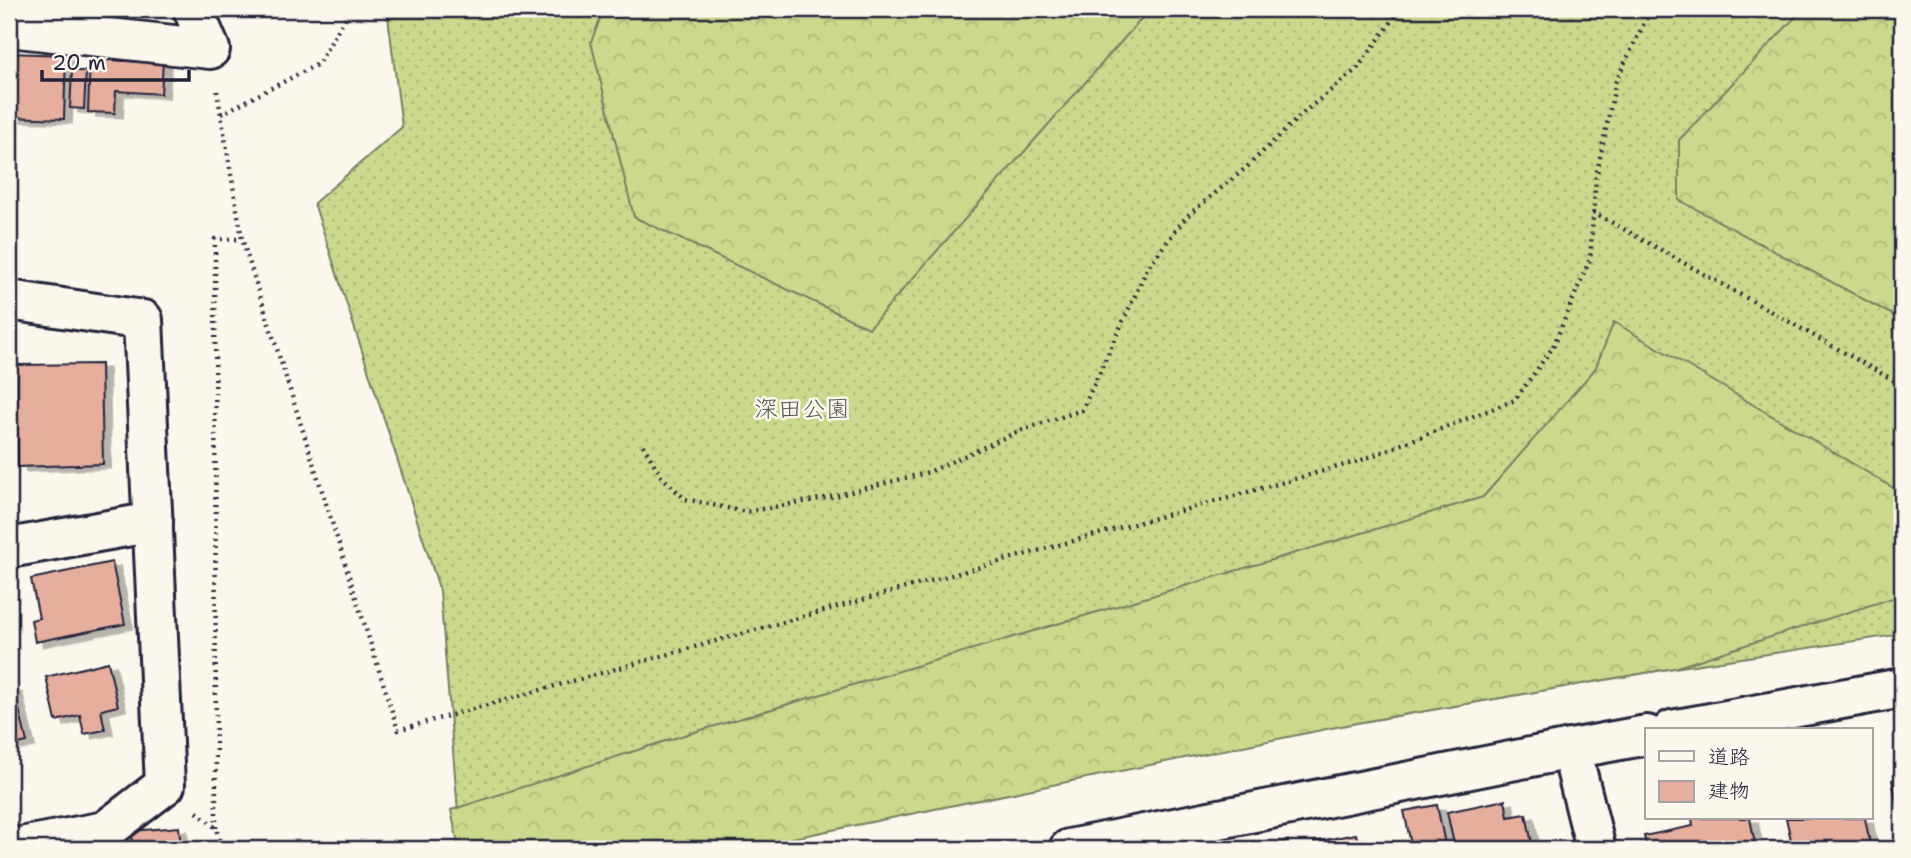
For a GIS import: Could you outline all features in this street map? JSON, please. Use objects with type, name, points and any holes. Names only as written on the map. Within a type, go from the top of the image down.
[{"type":"street","points":[[9,27],[210,49],[193,9]]},
{"type":"street","points":[[9,300],[143,320],[165,785],[105,831],[10,849]]},
{"type":"street","points":[[9,548],[153,522]]},
{"type":"street","points":[[1683,728],[1902,688]]},
{"type":"street","points":[[1069,849],[1645,735]]},
{"type":"street","points":[[1571,749],[1596,849]]},
{"type":"path","points":[[220,114],[318,64],[347,15],[346,9]]},
{"type":"path","points":[[643,445],[660,477],[685,499],[746,512],[831,497],[929,472],[1019,432],[1082,410],[1148,267],[1186,217],[1357,69],[1401,9]]},
{"type":"path","points":[[210,49],[242,239],[398,730],[1359,461],[1516,400],[1553,347],[1590,259],[1596,177],[1616,81],[1651,9]]},
{"type":"path","points":[[1593,212],[1902,386]]},
{"type":"path","points":[[216,828],[215,239],[242,239]]},
{"type":"green space","name":"深田公園","points":[[387,9],[1902,9],[1902,634],[1674,668],[1356,723],[461,849],[440,591],[314,203],[402,127]]},
{"type":"green space","points":[[604,9],[1150,9],[869,328],[634,217],[591,42]]},
{"type":"green space","points":[[1803,9],[1902,9],[1902,320],[1679,200],[1679,140]]},
{"type":"green space","points":[[1614,322],[1902,493],[1902,595],[1674,668],[1356,723],[739,849],[459,849],[451,810],[678,737],[1483,497],[1595,369]]},
{"type":"building","points":[[9,53],[66,55],[64,119],[9,117]]},
{"type":"building","points":[[90,59],[163,63],[161,94],[116,91],[115,113],[88,112]]},
{"type":"building","points":[[72,71],[86,71],[84,109],[70,108]]},
{"type":"building","points":[[101,364],[103,464],[18,467],[16,365]]},
{"type":"building","points":[[112,562],[125,624],[35,642],[31,620],[39,618],[31,579]]},
{"type":"building","points":[[108,662],[118,706],[101,710],[105,730],[84,734],[80,715],[56,721],[46,677]]},
{"type":"building","points":[[14,688],[27,742],[9,746],[9,689]]},
{"type":"building","points":[[1902,778],[1902,829],[1892,780]]},
{"type":"building","points":[[1505,800],[1508,817],[1526,814],[1533,849],[1455,849],[1447,812]]},
{"type":"building","points":[[1437,805],[1446,849],[1412,849],[1404,811]]},
{"type":"building","points":[[1692,820],[1750,820],[1756,849],[1647,849],[1644,836],[1693,826]]},
{"type":"building","points":[[1786,820],[1865,820],[1871,849],[1793,849]]},
{"type":"building","points":[[179,827],[181,849],[133,849],[132,831]]},
{"type":"building","points":[[1356,834],[1359,848],[1385,844],[1387,849],[1316,849],[1314,842]]},
{"type":"building","points":[[1288,841],[1289,849],[1247,849]]}]
